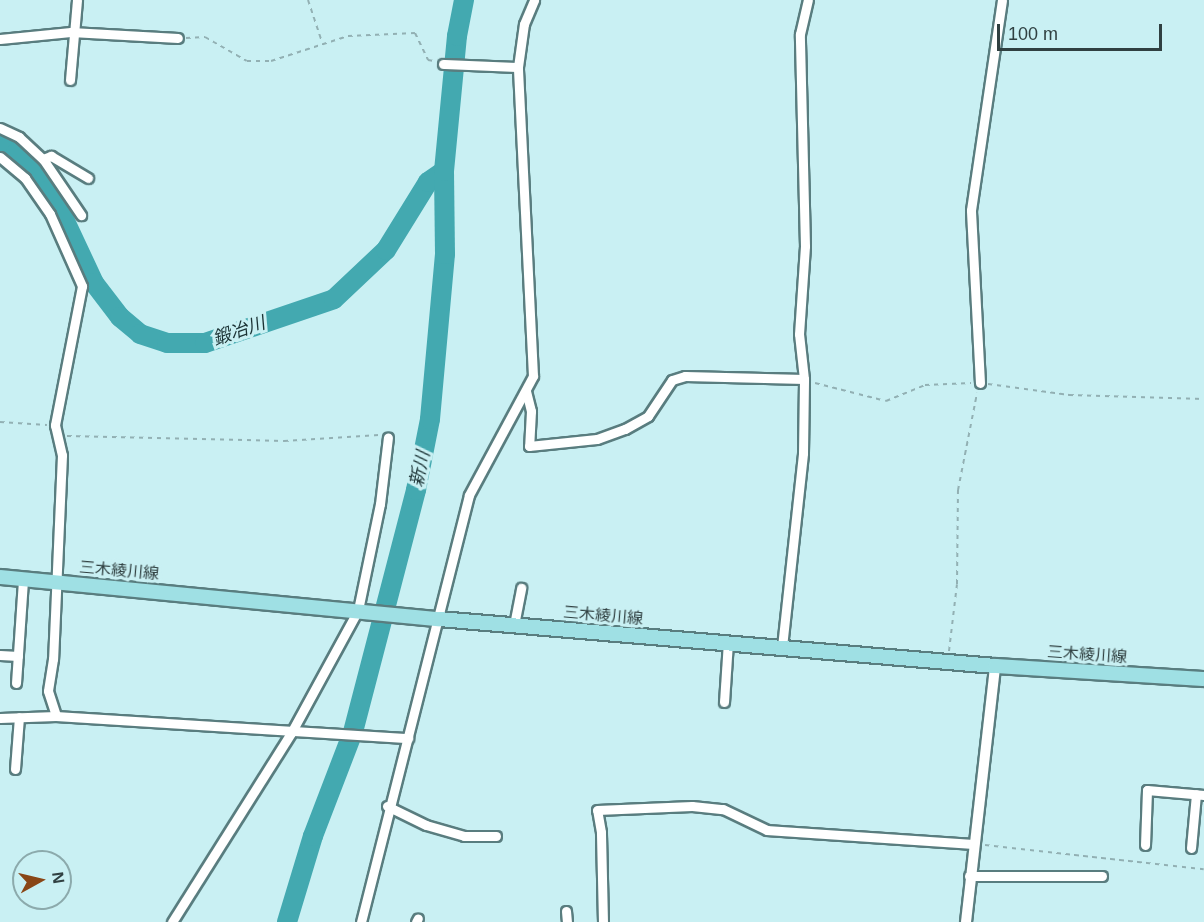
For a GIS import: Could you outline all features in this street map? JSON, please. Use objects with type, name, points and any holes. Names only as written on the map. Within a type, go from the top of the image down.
[{"type":"main road","name":"三木綾川線","points":[[0,577],[439,619],[948,660],[995,666],[1204,679]]},
{"type":"street","points":[[70,80],[71,32],[77,0]]},
{"type":"street","points":[[361,922],[387,806],[408,738],[469,495],[532,376],[518,67],[524,24],[534,0]]},
{"type":"street","points":[[782,646],[803,453],[804,379],[799,334],[804,246],[800,34],[808,0]]},
{"type":"street","points":[[980,382],[970,210],[1002,0]]},
{"type":"street","points":[[0,39],[71,32],[178,38]]},
{"type":"street","points":[[443,64],[488,68],[518,67]]},
{"type":"street","points":[[0,128],[19,137],[43,159],[81,215]]},
{"type":"street","points":[[43,159],[51,156],[88,178]]},
{"type":"street","points":[[0,157],[25,178],[50,214],[82,286],[56,425],[62,455],[48,691],[56,716]]},
{"type":"street","points":[[526,391],[531,411],[529,446],[597,439],[626,429],[648,416],[672,380],[685,376],[804,379]]},
{"type":"street","points":[[172,922],[291,733],[364,611],[388,437]]},
{"type":"street","points":[[16,683],[23,579]]},
{"type":"street","points":[[514,625],[521,588]]},
{"type":"street","points":[[724,702],[728,642]]},
{"type":"street","points":[[0,655],[18,656]]},
{"type":"street","points":[[966,922],[969,876],[995,666]]},
{"type":"street","points":[[0,718],[56,716],[340,737],[408,738]]},
{"type":"street","points":[[15,769],[19,717]]},
{"type":"street","points":[[1145,845],[1148,790],[1200,794],[1191,848]]},
{"type":"street","points":[[387,806],[426,825],[464,836],[496,836]]},
{"type":"street","points":[[603,922],[601,832],[597,810],[712,808],[767,830],[973,844]]},
{"type":"street","points":[[969,876],[1102,876]]},
{"type":"street","points":[[566,911],[567,922]]},
{"type":"path","points":[[308,0],[322,42]]},
{"type":"path","points":[[178,38],[205,37],[247,61],[271,61],[322,42],[348,36],[415,33],[428,60],[443,64]]},
{"type":"path","points":[[804,379],[834,391],[886,401],[925,385],[980,382],[1069,395],[1204,399]]},
{"type":"path","points":[[948,660],[957,584],[958,490],[969,420],[980,382]]},
{"type":"path","points":[[0,422],[56,425]]},
{"type":"path","points":[[59,436],[284,441],[388,437]]},
{"type":"path","points":[[973,844],[1204,869]]},
{"type":"waterway","name":"新川","points":[[287,922],[313,836],[353,732],[416,490],[430,419],[445,254],[444,171],[457,36],[464,0]]},
{"type":"waterway","name":"鍛冶川","points":[[0,144],[16,153],[50,189],[94,283],[120,317],[140,334],[167,343],[205,343],[334,299],[386,250],[428,182],[444,171]]}]
